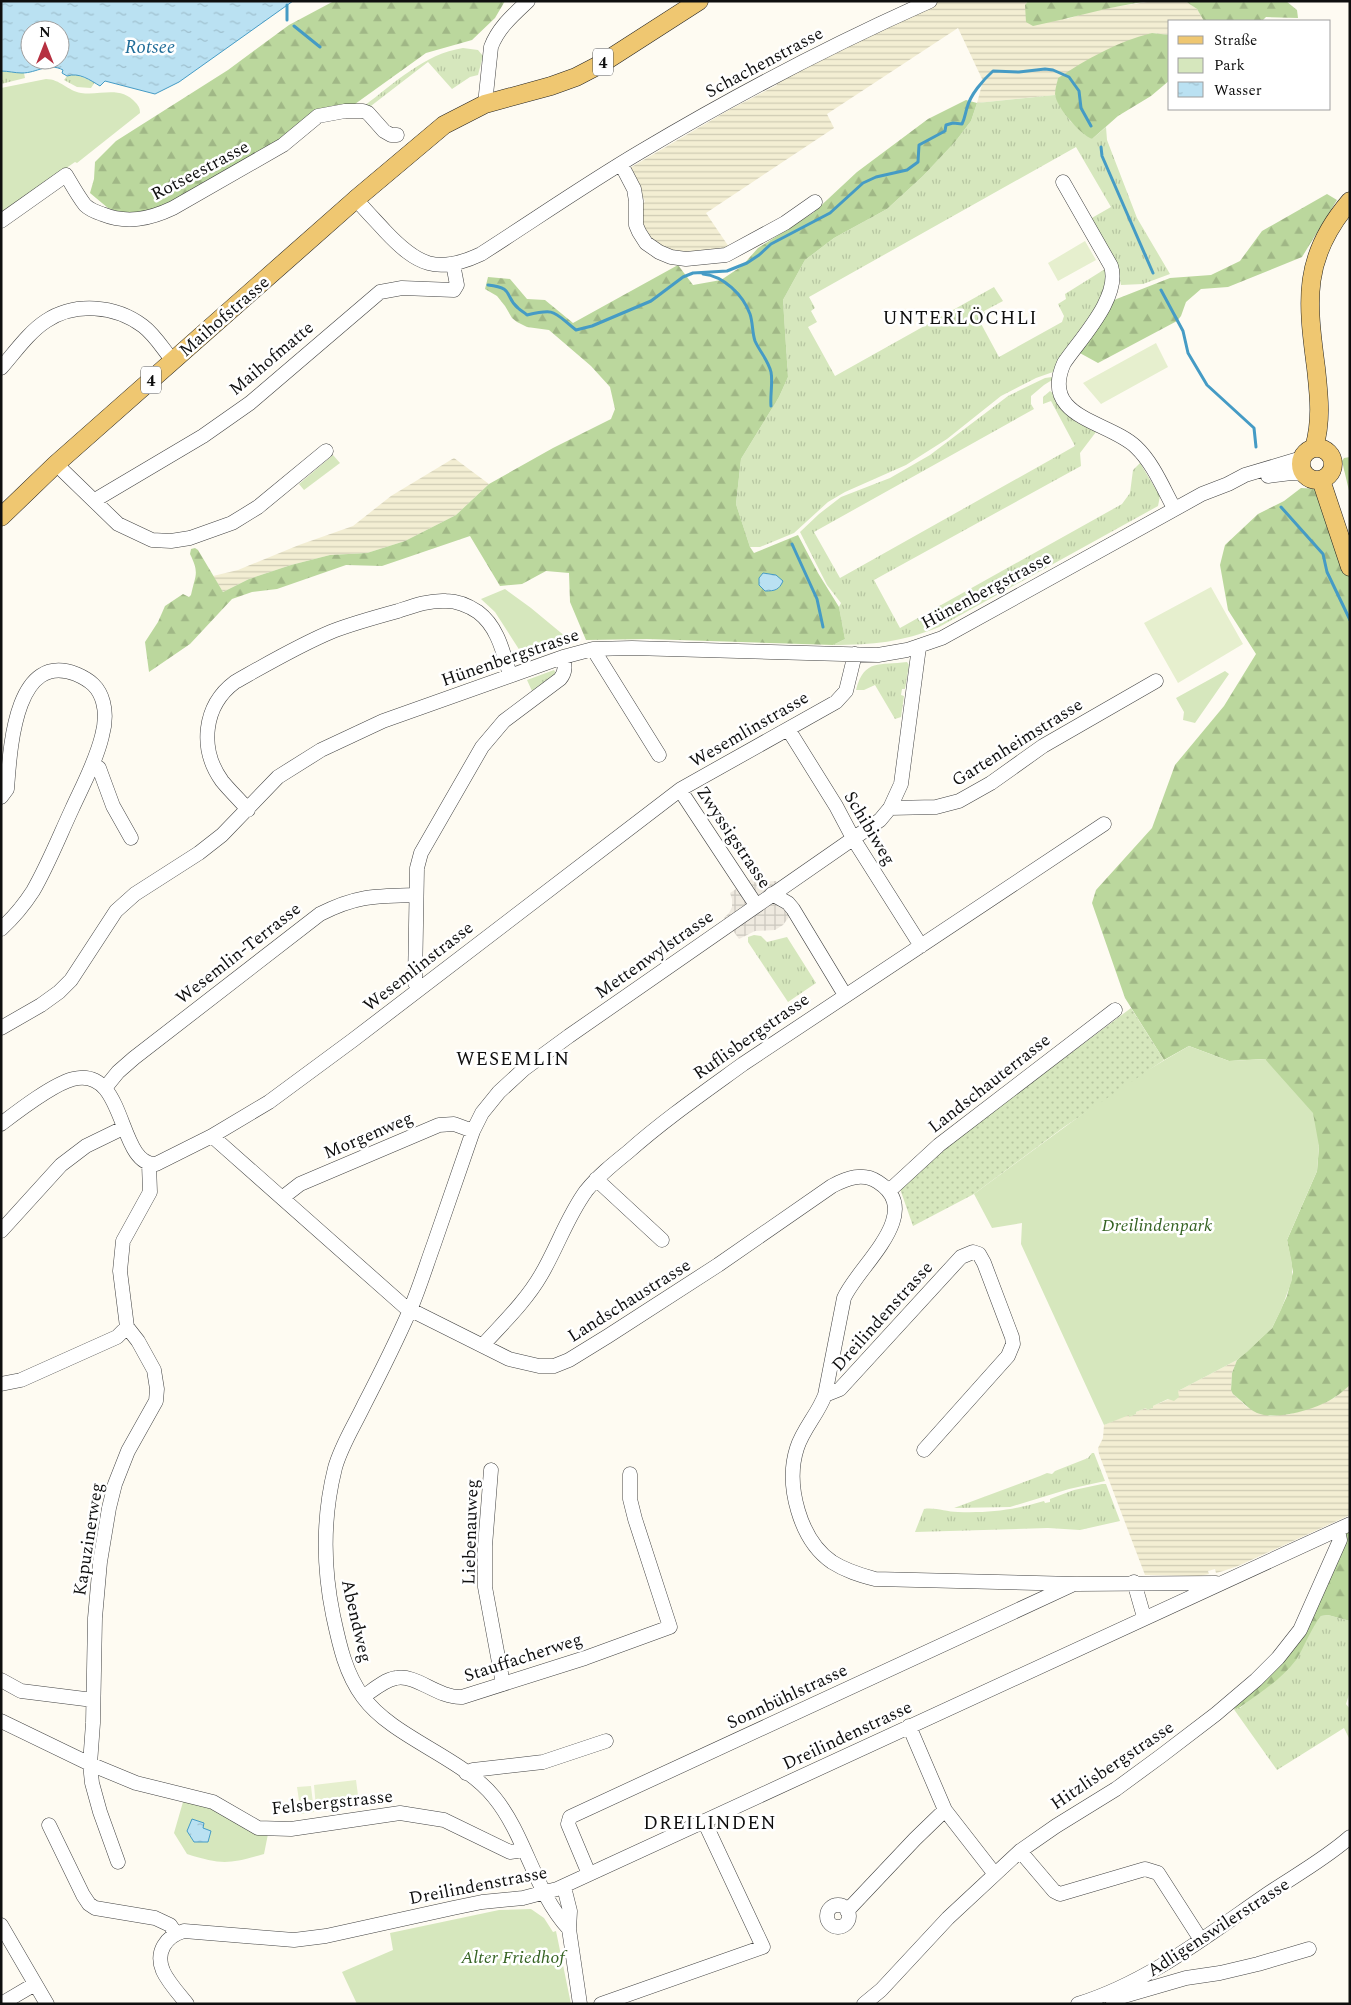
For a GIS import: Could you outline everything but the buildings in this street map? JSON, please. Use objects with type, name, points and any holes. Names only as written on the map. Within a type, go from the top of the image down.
[{"type":"main road","name":"4","points":[[486,104],[576,77],[601,64],[699,1]]},
{"type":"main road","name":"Maihofstrasse","points":[[1,517],[56,464],[404,157],[444,125],[486,104]]},
{"type":"main road","points":[[1325,477],[1314,480],[1312,458],[1327,423],[1321,406],[1311,328],[1310,285],[1312,269],[1324,238],[1350,201]]},
{"type":"main road","points":[[1312,458],[1331,456],[1333,462],[1325,477],[1350,567]]},
{"type":"main road","points":[[1325,477],[1350,542]]},
{"type":"street","points":[[486,104],[491,47],[494,39],[508,20],[528,1]]},
{"type":"street","name":"Schachenstrasse","points":[[356,199],[403,250],[420,260],[438,265],[465,261],[481,254],[621,164],[730,101],[857,34],[930,1]]},
{"type":"street","name":"Rotseestrasse","points":[[1,221],[66,175],[86,205],[92,210],[113,218],[137,220],[157,215],[173,208],[283,145],[318,116],[328,113],[362,111],[368,113],[384,131],[391,135],[397,135]]},
{"type":"street","points":[[621,164],[634,189],[636,225],[639,232],[646,243],[659,252],[671,257],[686,258],[726,255],[784,223],[815,202]]},
{"type":"street","points":[[1063,182],[1111,266],[1113,277],[1111,292],[1106,304],[1060,371],[1062,397],[1075,414],[1125,438],[1135,446],[1150,464],[1174,508]]},
{"type":"street","name":"Maihofmatte","points":[[95,500],[203,436],[250,403],[380,292],[402,288],[454,290],[457,285],[453,264]]},
{"type":"street","points":[[1,368],[45,321],[63,312],[85,308],[106,309],[143,326],[173,361]]},
{"type":"street","points":[[56,464],[118,524],[152,540],[171,541],[190,538],[232,523],[258,507],[326,451]]},
{"type":"street","name":"Hünenbergstrasse","points":[[1,1028],[59,992],[71,980],[116,911],[135,894],[199,853],[222,835],[278,778],[321,750],[383,721],[510,675],[594,648],[855,654],[891,653],[919,647],[942,638],[1202,494],[1228,484],[1277,474],[1312,458]]},
{"type":"street","points":[[248,810],[222,781],[211,760],[206,741],[208,721],[215,705],[227,688],[304,644],[333,631],[366,620],[431,601],[446,601],[462,604],[489,622],[498,637],[510,675]]},
{"type":"street","name":"Mettenwylstrasse","points":[[410,1310],[473,1131],[482,1113],[499,1092],[524,1069],[569,1036],[756,905],[854,840],[880,820],[890,808],[897,796],[903,772],[919,647]]},
{"type":"street","points":[[594,648],[658,755]]},
{"type":"street","name":"Wesemlinstrasse","points":[[149,1164],[156,1164],[212,1136],[269,1102],[680,790],[842,697],[850,680],[855,654]]},
{"type":"street","points":[[420,988],[415,983],[417,868],[421,853],[482,747],[504,721],[560,679],[564,671],[563,657]]},
{"type":"street","points":[[1,797],[6,789],[14,723],[28,690],[43,673],[49,670],[64,670],[92,682],[100,692],[106,717],[103,735],[93,764],[47,865],[32,893],[13,918],[1,929]]},
{"type":"street","name":"Gartenheimstrasse","points":[[890,808],[936,807],[959,801],[992,783],[1043,746],[1156,681]]},
{"type":"street","name":"Schibiweg","points":[[788,729],[836,806],[854,840],[921,946]]},
{"type":"street","points":[[93,764],[99,768],[113,806],[131,838]]},
{"type":"street","name":"Zwyssigstrasse","points":[[680,790],[756,905]]},
{"type":"street","name":"Ruflisbergstrasse","points":[[482,1345],[513,1312],[541,1276],[570,1219],[585,1193],[596,1179],[692,1100],[845,995],[1104,824]]},
{"type":"street","name":"Zwyssigstrasse","points":[[772,894],[788,903],[793,909],[845,995]]},
{"type":"street","name":"Wesemlin-Terrasse","points":[[106,1088],[118,1072],[134,1058],[320,914],[343,902],[362,897],[416,895]]},
{"type":"street","name":"Landschauterrasse","points":[[889,1191],[939,1145],[1115,1010]]},
{"type":"street","points":[[1,1124],[24,1107],[71,1079],[92,1080],[106,1088],[113,1098],[123,1128],[143,1161],[149,1164],[150,1192],[123,1241],[121,1289],[126,1327],[117,1337],[20,1380],[1,1384]]},
{"type":"street","name":"Morgenweg","points":[[282,1198],[300,1184],[439,1125],[454,1124],[473,1131]]},
{"type":"street","points":[[1,1231],[61,1165],[86,1146],[123,1128]]},
{"type":"street","name":"Landschaustrasse","points":[[212,1136],[397,1301],[410,1310],[509,1359],[539,1366],[554,1366],[562,1363],[608,1336],[718,1265],[832,1186],[847,1178],[860,1176],[873,1178],[889,1191]]},
{"type":"street","points":[[596,1179],[662,1240]]},
{"type":"street","points":[[889,1191],[895,1207],[895,1221],[884,1242],[850,1286],[844,1298],[825,1395],[821,1407],[802,1434],[796,1451],[792,1476],[793,1493],[801,1520],[814,1543],[831,1562],[854,1574],[875,1579],[1076,1584],[1134,1582],[1219,1583]]},
{"type":"street","name":"Dreilindenstrasse","points":[[825,1395],[840,1389],[961,1257],[973,1252],[979,1254],[1012,1338],[1011,1350],[1008,1356],[924,1450]]},
{"type":"street","name":"Abendweg","points":[[410,1310],[347,1439],[336,1467],[328,1506],[325,1538],[330,1598],[343,1657],[351,1678],[363,1697],[384,1718],[485,1787],[500,1804],[544,1893],[568,1930]]},
{"type":"street","name":"Kapuzinerweg","points":[[118,1862],[100,1812],[92,1783],[90,1764],[95,1618],[109,1508],[122,1465],[156,1401],[157,1388],[154,1370],[138,1341],[126,1327]]},
{"type":"street","name":"Liebenauweg","points":[[491,1470],[485,1546],[486,1587],[503,1684]]},
{"type":"street","name":"Stauffacherweg","points":[[363,1697],[384,1682],[406,1677],[451,1698],[462,1697],[585,1658],[670,1627],[630,1499],[630,1474]]},
{"type":"street","name":"Dreilindenstrasse","points":[[176,1934],[184,1932],[282,1940],[302,1939],[326,1936],[482,1902],[523,1898],[544,1893],[564,1886],[1344,1527]]},
{"type":"street","name":"Hitzlisbergstrasse","points":[[864,2004],[881,1990],[948,1918],[994,1873],[1020,1851],[1116,1789],[1216,1714],[1256,1680],[1278,1658],[1300,1630],[1344,1527]]},
{"type":"street","points":[[1134,1582],[1144,1618]]},
{"type":"street","name":"Sonnbühlstrasse","points":[[589,1874],[568,1824],[570,1817],[1076,1584]]},
{"type":"street","points":[[1,1680],[21,1690],[93,1700]]},
{"type":"street","points":[[1,1720],[90,1764]]},
{"type":"street","points":[[909,1726],[946,1810],[994,1873]]},
{"type":"street","points":[[466,1773],[473,1770],[543,1762],[606,1741]]},
{"type":"street","name":"Felsbergstrasse","points":[[90,1764],[136,1783],[213,1802],[258,1828],[292,1829],[400,1813],[444,1820],[510,1852],[524,1850]]},
{"type":"street","points":[[847,1911],[915,1839],[946,1810]]},
{"type":"street","points":[[601,2004],[763,1947],[704,1821]]},
{"type":"street","points":[[49,1824],[89,1904],[95,1908],[155,1918],[170,1925],[176,1934],[168,1938],[162,1948],[161,1962],[164,1972],[187,2004]]},
{"type":"street","name":"Adligenswilerstrasse","points":[[1078,2004],[1102,1996],[1141,1977],[1201,1940],[1325,1856],[1350,1836]]},
{"type":"street","points":[[1020,1851],[1054,1891],[1060,1894],[1144,1869],[1158,1873],[1201,1940]]},
{"type":"street","name":"Abendweg","points":[[564,1886],[570,1911],[568,1930],[580,2004]]},
{"type":"street","points":[[1,1925],[47,2004]]},
{"type":"street","points":[[1102,1996],[1117,1998],[1186,1978],[1248,1967],[1309,1949]]},
{"type":"street","points":[[1,2004],[35,1984]]},
{"type":"shaded area","points":[[939,1],[1028,1],[1025,5],[1067,19],[1095,10],[1147,2],[1185,1],[1197,9],[1203,20],[1168,20],[1168,35],[1152,33],[1058,78],[1055,95],[977,103],[983,81],[958,28],[827,114],[834,128],[706,213],[731,250],[668,254],[641,232],[640,205],[645,202],[640,197],[628,169],[729,110],[777,85],[775,82],[867,33]]},
{"type":"shaded area","points":[[454,458],[489,484],[456,515],[405,541],[367,553],[330,555],[291,565],[249,579],[223,592],[213,576],[238,570],[299,545],[353,526],[391,496]]},
{"type":"shaded area","points":[[754,877],[759,882],[776,881],[789,898],[789,917],[783,925],[775,930],[755,931],[739,939],[724,918],[732,907],[730,893]]},
{"type":"shaded area","points":[[1237,1360],[1232,1373],[1231,1390],[1233,1394],[1247,1407],[1270,1416],[1290,1414],[1319,1405],[1334,1398],[1350,1385],[1350,1515],[1223,1571],[1216,1573],[1215,1569],[1208,1571],[1209,1574],[1199,1576],[1145,1575],[1099,1454],[1098,1448],[1103,1438],[1104,1425],[1129,1414],[1130,1416],[1136,1414],[1136,1412],[1146,1408],[1147,1410],[1153,1408],[1153,1406],[1169,1399],[1178,1391]]},
{"type":"green space","points":[[334,1],[505,1],[495,18],[472,40],[426,53],[355,104],[331,106],[315,114],[280,143],[193,194],[146,214],[125,214],[108,208],[90,193],[94,179],[95,162],[116,141],[228,70],[289,25]]},
{"type":"green space","points":[[1028,1],[1150,1],[1033,26],[1026,22],[1025,5]]},
{"type":"green space","points":[[1185,1],[1286,1],[1297,10],[1298,18],[1266,17],[1263,20],[1203,20],[1197,9]]},
{"type":"green space","points":[[1152,33],[1168,35],[1168,82],[1151,96],[1118,116],[1092,139],[1081,132],[1069,120],[1056,99],[1058,78],[1103,51],[1139,36]]},
{"type":"green space","points":[[463,48],[478,50],[483,56],[478,75],[470,77],[452,89],[428,62],[367,109],[364,106],[423,63],[435,56]]},
{"type":"green space","points":[[1,71],[24,73],[25,78],[1,84]]},
{"type":"green space","points":[[74,74],[95,82],[91,88],[77,87],[64,80],[67,76]]},
{"type":"green space","points":[[46,79],[56,81],[81,93],[110,92],[123,94],[136,103],[140,113],[77,163],[75,162],[1,213],[1,88]]},
{"type":"green space","points":[[1055,95],[1070,121],[1092,139],[1106,127],[1107,140],[1137,218],[1170,274],[1143,284],[1121,285],[1116,263],[1090,219],[1111,207],[1076,147],[809,297],[815,308],[811,311],[817,322],[808,327],[835,376],[994,287],[1003,301],[984,311],[986,316],[979,320],[999,357],[1062,322],[1064,316],[1058,304],[1066,299],[1065,294],[1105,269],[1107,279],[1102,299],[1070,343],[1053,372],[1036,378],[1001,396],[947,439],[906,465],[845,492],[828,502],[794,533],[760,547],[750,547],[736,504],[741,459],[779,397],[788,377],[783,300],[805,260],[834,238],[887,209],[923,176],[955,142],[971,121],[977,103]]},
{"type":"green space","points":[[966,100],[977,103],[971,121],[955,142],[923,176],[887,209],[834,238],[805,260],[783,300],[788,377],[779,397],[741,459],[736,504],[750,547],[754,553],[798,535],[839,607],[845,639],[833,645],[647,639],[586,640],[570,602],[569,573],[546,571],[522,584],[500,586],[470,536],[382,566],[346,565],[277,589],[252,592],[232,599],[190,644],[149,672],[145,642],[158,622],[165,606],[183,594],[189,597],[191,595],[196,570],[190,554],[191,549],[195,548],[198,550],[223,592],[249,579],[291,565],[330,555],[367,553],[405,541],[456,515],[489,484],[553,448],[611,419],[615,409],[610,387],[591,366],[549,330],[527,327],[512,318],[497,296],[485,289],[488,277],[510,279],[527,299],[545,300],[573,323],[678,265],[693,285],[721,280],[742,266],[758,248],[813,213],[857,172],[928,119]]},
{"type":"green space","points":[[1327,194],[1337,200],[1302,257],[1228,287],[1201,289],[1186,302],[1177,321],[1098,363],[1078,352],[1114,300],[1170,278],[1211,275],[1240,261],[1262,231]]},
{"type":"green space","points":[[1085,241],[1096,260],[1058,281],[1048,263]]},
{"type":"green space","points":[[1156,343],[1168,367],[1101,404],[1083,383]]},
{"type":"green space","points":[[1052,377],[1052,380],[1031,396],[1031,404],[1034,409],[814,532],[840,578],[1075,446],[1051,401],[1043,404],[1043,397],[1050,391],[1070,417],[1096,432],[1080,453],[1081,466],[874,580],[900,628],[1122,504],[1130,493],[1133,470],[1140,463],[1160,496],[1158,506],[939,627],[887,642],[833,645],[845,639],[839,607],[841,603],[827,585],[800,532],[841,497],[890,478],[930,455],[1008,396],[1045,378]]},
{"type":"green space","points":[[333,455],[340,463],[304,490],[299,484]]},
{"type":"green space","points":[[1350,457],[1350,495],[1342,461],[1344,458]]},
{"type":"green space","points":[[1301,488],[1320,489],[1350,572],[1350,1385],[1337,1396],[1318,1406],[1286,1415],[1275,1416],[1257,1413],[1233,1394],[1231,1390],[1232,1373],[1237,1360],[1272,1328],[1287,1296],[1293,1272],[1287,1240],[1317,1171],[1319,1146],[1265,1059],[1229,1061],[1189,1046],[1164,1060],[1125,998],[1092,903],[1096,890],[1152,828],[1175,765],[1224,706],[1256,654],[1228,610],[1220,565],[1225,545],[1258,514],[1284,501]]},
{"type":"green space","points":[[1211,587],[1243,644],[1178,683],[1144,623]]},
{"type":"green space","points":[[505,589],[566,637],[522,654],[495,612],[481,599]]},
{"type":"green space","points":[[907,662],[909,665],[905,689],[902,689],[901,695],[904,696],[901,717],[895,719],[875,685],[864,690],[856,690],[859,680],[869,668],[881,664]]},
{"type":"green space","points":[[554,670],[556,673],[532,691],[527,680]]},
{"type":"green space","points":[[1225,671],[1229,674],[1195,723],[1183,720],[1184,712],[1176,698]]},
{"type":"green space","points":[[754,935],[761,936],[767,942],[787,937],[816,983],[788,1002],[748,942],[748,937]]},
{"type":"green space","points":[[1131,1008],[1164,1060],[1064,1127],[974,1194],[913,1226],[899,1186],[938,1153]]},
{"type":"green space","name":"Dreilindenpark","points":[[1189,1046],[1229,1061],[1265,1059],[1313,1113],[1319,1146],[1317,1171],[1287,1240],[1292,1263],[1292,1280],[1272,1328],[1237,1360],[1178,1391],[1179,1397],[1174,1401],[1168,1399],[1153,1406],[1153,1408],[1147,1410],[1146,1408],[1129,1417],[1129,1415],[1104,1425],[1021,1244],[1022,1223],[992,1228],[974,1194],[1106,1098]]},
{"type":"green space","points":[[1094,1453],[1105,1481],[1069,1489],[1010,1507],[954,1508],[1047,1473],[1052,1474],[1055,1471],[1088,1458]]},
{"type":"green space","points":[[1106,1484],[1120,1521],[1080,1530],[1048,1528],[915,1532],[924,1509],[958,1512],[1002,1510],[1044,1501],[1045,1503],[1050,1502],[1050,1499],[1074,1490]]},
{"type":"green space","points":[[1350,1531],[1350,1621],[1328,1615],[1321,1616],[1296,1660],[1284,1674],[1239,1708],[1233,1708],[1289,1648],[1341,1535]]},
{"type":"green space","points":[[1328,1615],[1350,1621],[1350,1691],[1346,1704],[1350,1709],[1350,1740],[1344,1728],[1277,1770],[1233,1708],[1240,1708],[1297,1658],[1311,1629],[1321,1616]]},
{"type":"green space","points":[[356,1780],[359,1803],[316,1808],[314,1785]]},
{"type":"green space","points":[[311,1786],[314,1812],[301,1814],[297,1787]]},
{"type":"green space","points":[[185,1795],[269,1829],[264,1854],[225,1862],[187,1854],[174,1833]]},
{"type":"green space","name":"Alter Friedhof","points":[[531,1909],[544,1918],[553,1932],[556,1931],[571,2004],[357,2004],[342,1972],[393,1950],[390,1933],[499,1910]]},
{"type":"water","name":"Rotsee","points":[[1,1],[293,1],[179,82],[155,94],[105,81],[100,86],[80,76],[67,76],[62,73],[63,70],[70,70],[70,20],[20,20],[20,70],[37,70],[22,73],[1,71]]},
{"type":"water","points":[[763,573],[776,575],[783,581],[778,588],[765,591],[759,585],[759,578]]},
{"type":"water","points":[[192,1819],[204,1823],[203,1828],[211,1831],[208,1842],[194,1842],[187,1831]]},
{"type":"waterway","points":[[287,5],[287,20]]},
{"type":"waterway","points":[[294,26],[320,47]]},
{"type":"waterway","points":[[488,285],[506,290],[514,304],[527,315],[544,312],[554,313],[576,330],[592,326],[651,301],[683,277],[693,273],[727,271],[747,263],[771,244],[830,213],[863,183],[876,177],[907,170],[918,162],[919,145],[945,131],[946,125],[953,123],[962,124],[971,98],[981,83],[993,71],[1019,72],[1045,69],[1053,70],[1069,77],[1079,91],[1081,108],[1091,126]]},
{"type":"waterway","points":[[1101,147],[1102,156],[1153,273]]},
{"type":"waterway","points":[[703,274],[718,278],[732,288],[747,307],[751,317],[755,341],[771,372],[771,406]]},
{"type":"waterway","points":[[1161,290],[1183,331],[1188,353],[1207,385],[1254,428],[1256,447]]},
{"type":"waterway","points":[[1281,507],[1323,554],[1327,572],[1350,620]]},
{"type":"waterway","points":[[792,544],[817,599],[823,627]]},
{"type":"district","name":"UNTERLÖCHLI","points":[[960,317]]},
{"type":"district","name":"WESEMLIN","points":[[513,1058]]},
{"type":"district","name":"DREILINDEN","points":[[710,1822]]}]
